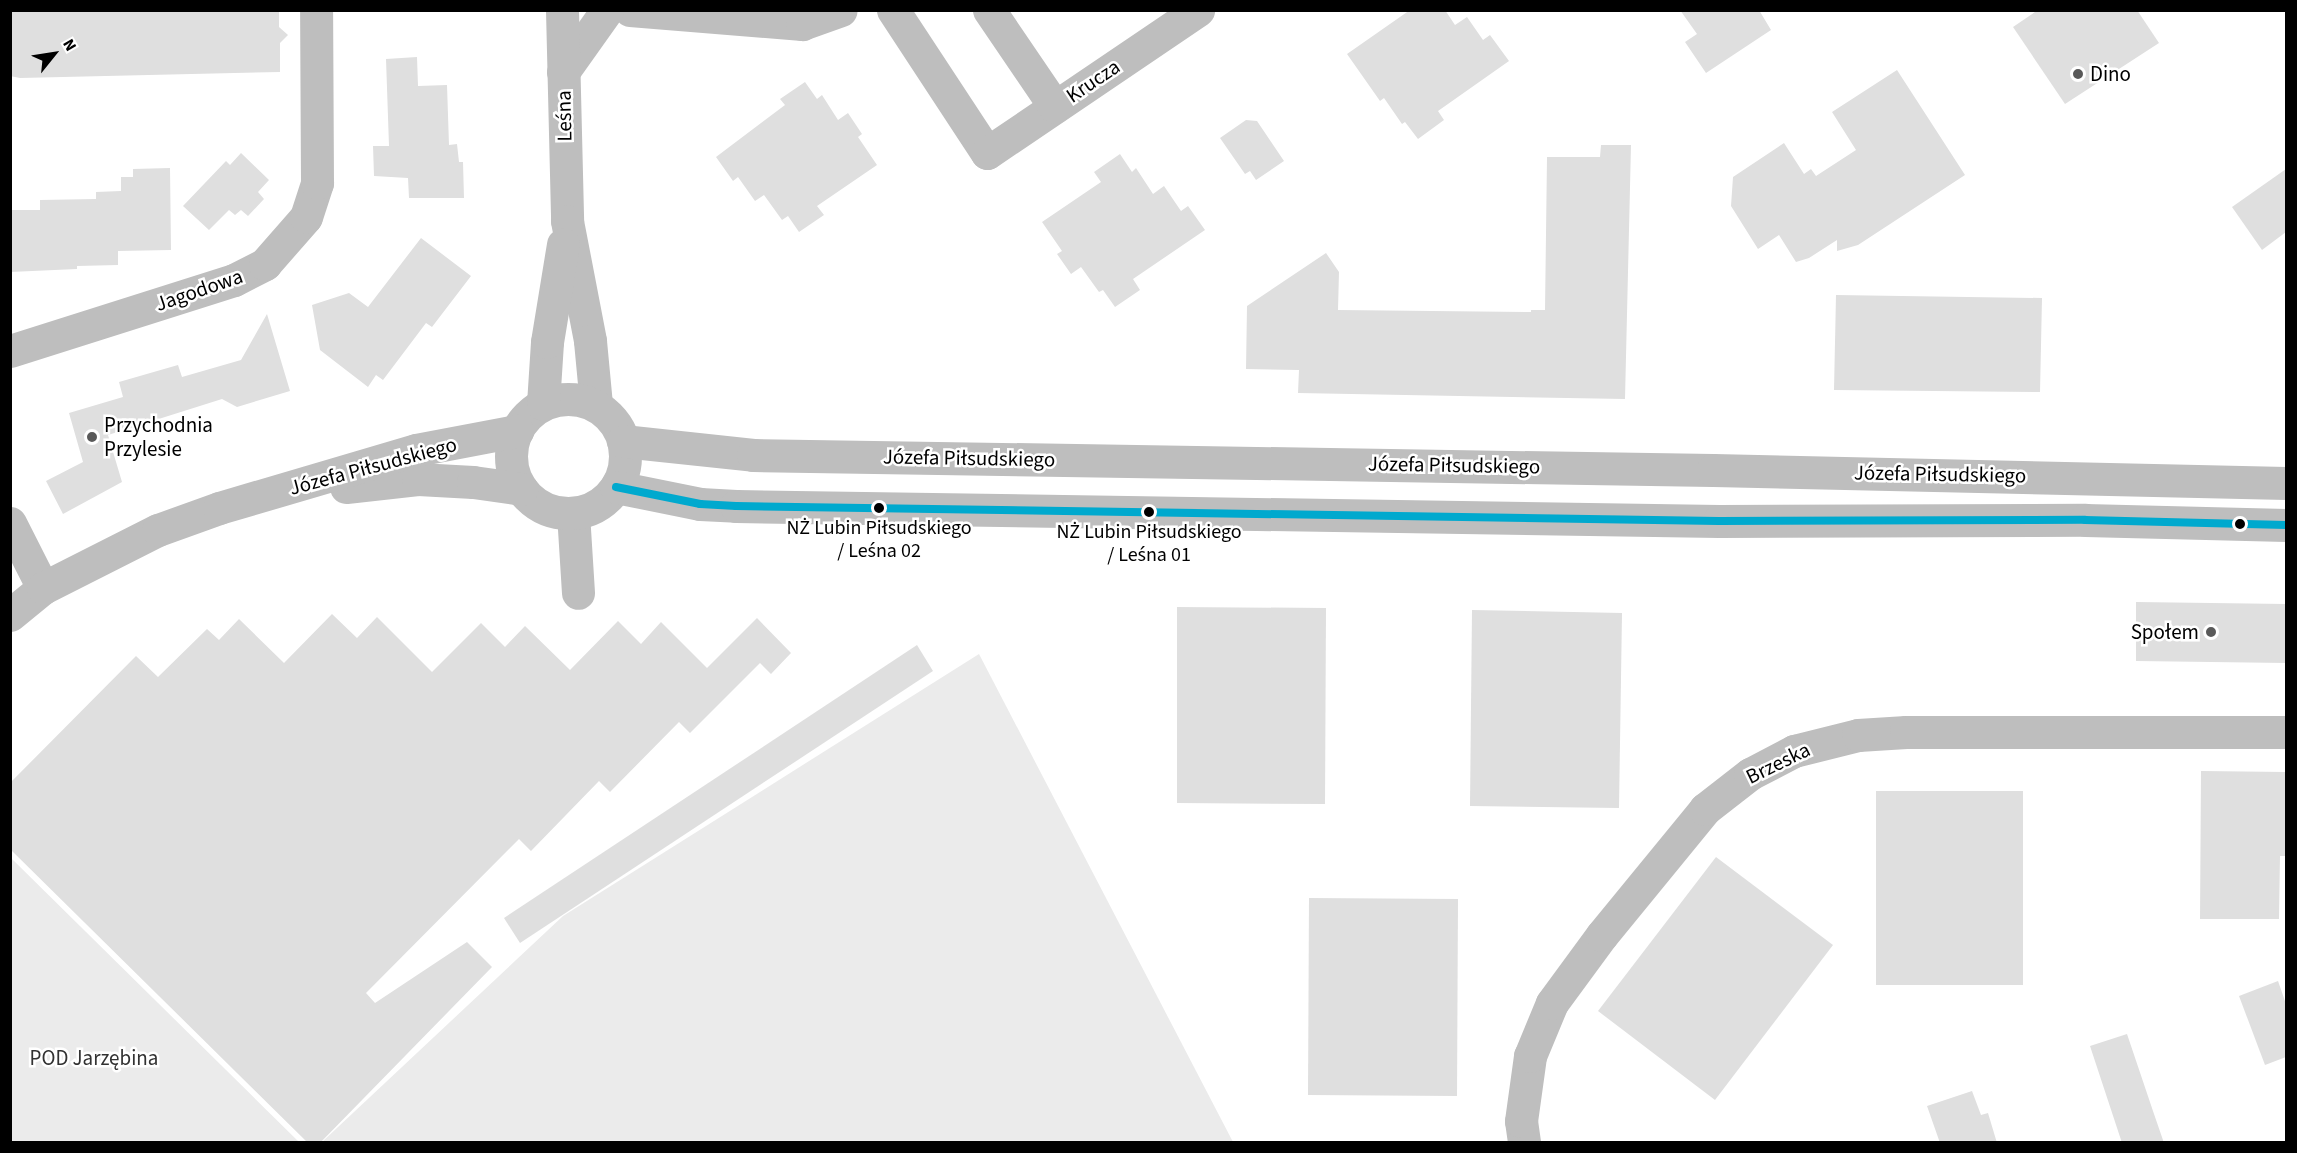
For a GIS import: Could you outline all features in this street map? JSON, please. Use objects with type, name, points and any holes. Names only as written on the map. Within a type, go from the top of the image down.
[{"type":"street","name":"Jagodowa","points":[[10,351],[234,280],[266,264],[306,217],[317,183],[316,10]]},
{"type":"street","name":"Leśna","points":[[562,10],[567,221],[590,341],[596,405]]},
{"type":"street","points":[[563,72],[607,10]]},
{"type":"street","points":[[630,10],[802,24],[841,10]]},
{"type":"street","name":"Krucza","points":[[893,10],[987,153],[1198,10]]},
{"type":"street","points":[[989,10],[1055,107]]},
{"type":"street","name":"Leśna","points":[[543,404],[547,342],[567,221]]},
{"type":"street","points":[[560,399],[578,399],[596,405],[617,426],[623,441],[626,456],[616,487],[597,504],[573,513],[554,511],[536,503],[522,489],[515,476],[512,445],[517,431],[528,415],[543,404],[560,399]]},
{"type":"street","name":"Józefa Piłsudskiego","points":[[10,615],[43,588],[158,530],[219,508],[264,497],[416,450],[517,431]]},
{"type":"street","name":"Józefa Piłsudskiego","points":[[623,441],[753,455],[1689,469],[2286,483]]},
{"type":"street","name":"Józefa Piłsudskiego","points":[[264,497],[418,479],[473,482],[522,489]]},
{"type":"street","points":[[616,487],[700,504],[736,506],[1719,521],[2092,520],[2286,525]]},
{"type":"street","points":[[573,513],[578,593]]},
{"type":"street","points":[[10,523],[43,588]]},
{"type":"street","name":"Brzeska","points":[[1524,1143],[1521,1121],[1530,1056],[1552,1003],[1602,935],[1705,809],[1750,774],[1794,751],[1858,735],[1906,732],[2286,732]]},
{"type":"green space","points":[[979,654],[1233,1142],[322,1142],[563,916]]},
{"type":"green space","name":"POD Jarzębina","points":[[11,858],[299,1142],[11,1142]]},
{"type":"building","points":[[10,10],[279,10],[279,27],[288,35],[280,43],[280,72],[20,78],[10,76]]},
{"type":"building","points":[[1410,10],[1445,10],[1455,25],[1467,17],[1483,40],[1490,35],[1509,61],[1438,111],[1444,120],[1418,139],[1405,122],[1402,124],[1384,98],[1380,101],[1347,54]]},
{"type":"building","points":[[1680,10],[1759,10],[1771,30],[1706,73],[1685,42],[1697,34]]},
{"type":"building","name":"Dino","points":[[2038,10],[2137,10],[2159,43],[2065,104],[2013,27]]},
{"type":"building","points":[[417,57],[418,86],[447,85],[449,145],[457,144],[459,162],[463,162],[464,198],[409,198],[408,178],[374,176],[373,146],[389,146],[386,59]]},
{"type":"building","points":[[1897,70],[1965,175],[1858,245],[1837,251],[1837,240],[1809,258],[1796,262],[1779,235],[1758,249],[1731,206],[1733,177],[1784,143],[1804,174],[1811,169],[1816,176],[1856,150],[1832,112]]},
{"type":"building","points":[[805,82],[817,99],[822,95],[838,120],[848,113],[862,134],[858,137],[877,165],[817,206],[824,215],[799,232],[788,216],[782,220],[764,195],[755,201],[738,177],[733,181],[716,157],[785,105],[780,99]]},
{"type":"building","points":[[1246,120],[1257,121],[1284,161],[1256,180],[1250,171],[1245,174],[1220,138]]},
{"type":"building","points":[[1601,145],[1631,145],[1625,399],[1298,393],[1299,370],[1246,369],[1247,306],[1326,253],[1339,272],[1338,310],[1531,312],[1531,310],[1545,310],[1547,157],[1600,157]]},
{"type":"building","points":[[241,153],[269,180],[258,192],[264,199],[248,216],[241,210],[235,215],[229,210],[209,230],[183,206],[226,161],[230,165]]},
{"type":"building","points":[[1120,154],[1132,172],[1136,168],[1153,194],[1164,186],[1181,211],[1188,206],[1205,230],[1133,279],[1140,290],[1115,307],[1103,290],[1099,292],[1081,267],[1071,274],[1057,254],[1062,251],[1042,222],[1101,182],[1094,172]]},
{"type":"building","points":[[170,168],[171,250],[118,251],[118,265],[10,272],[10,210],[40,210],[40,200],[96,199],[96,192],[121,191],[121,177],[133,177],[133,169]]},
{"type":"building","points":[[2286,169],[2286,232],[2262,250],[2232,207]]},
{"type":"building","points":[[421,238],[471,276],[432,327],[426,323],[383,380],[376,375],[368,387],[320,350],[312,305],[349,293],[368,307]]},
{"type":"building","points":[[1836,295],[2042,298],[2040,392],[1834,390]]},
{"type":"building","points":[[267,314],[290,391],[237,407],[222,399],[108,435],[122,482],[63,514],[46,481],[83,462],[69,413],[123,397],[119,382],[178,365],[182,377],[241,360]]},
{"type":"building","name":"Społem","points":[[2136,602],[2286,604],[2286,663],[2136,661]]},
{"type":"building","points":[[1177,607],[1326,608],[1325,804],[1177,803]]},
{"type":"building","points":[[1472,610],[1622,613],[1619,808],[1470,806]]},
{"type":"building","points":[[332,614],[357,638],[377,617],[432,672],[481,623],[505,647],[525,626],[570,670],[618,621],[641,644],[661,622],[707,668],[757,618],[791,653],[771,674],[760,663],[690,733],[679,722],[610,792],[599,781],[531,851],[519,839],[366,993],[375,1003],[467,942],[492,967],[320,1143],[308,1143],[10,849],[10,783],[136,656],[158,677],[207,629],[219,640],[239,619],[284,663]]},
{"type":"building","points":[[917,645],[933,671],[520,943],[504,918]]},
{"type":"building","points":[[2201,771],[2286,772],[2286,856],[2280,856],[2279,919],[2200,919]]},
{"type":"building","points":[[1876,791],[2023,791],[2023,985],[1876,985]]},
{"type":"building","points":[[1716,857],[1833,945],[1715,1100],[1598,1011]]},
{"type":"building","points":[[1309,898],[1458,899],[1457,1096],[1308,1095]]},
{"type":"building","points":[[2278,981],[2286,1004],[2286,1057],[2265,1065],[2239,996]]},
{"type":"building","points":[[2127,1034],[2164,1143],[2122,1143],[2090,1046]]},
{"type":"building","points":[[1972,1091],[1981,1115],[1988,1113],[1997,1143],[1940,1143],[1927,1106]]},
{"type":"transit line","points":[[616,487],[700,504],[736,506],[1719,521],[2085,520],[2286,525]]},
{"type":"place","name":"Dino","points":[[2078,74]]},
{"type":"place","name":"Przychodnia Przylesie","points":[[92,437]]},
{"type":"place","name":"NŻ Lubin Piłsudskiego / Leśna 02","points":[[879,508]]},
{"type":"place","name":"NŻ Lubin Piłsudskiego / Leśna 01","points":[[1149,512]]},
{"type":"place","name":"Społem","points":[[2211,632]]}]
